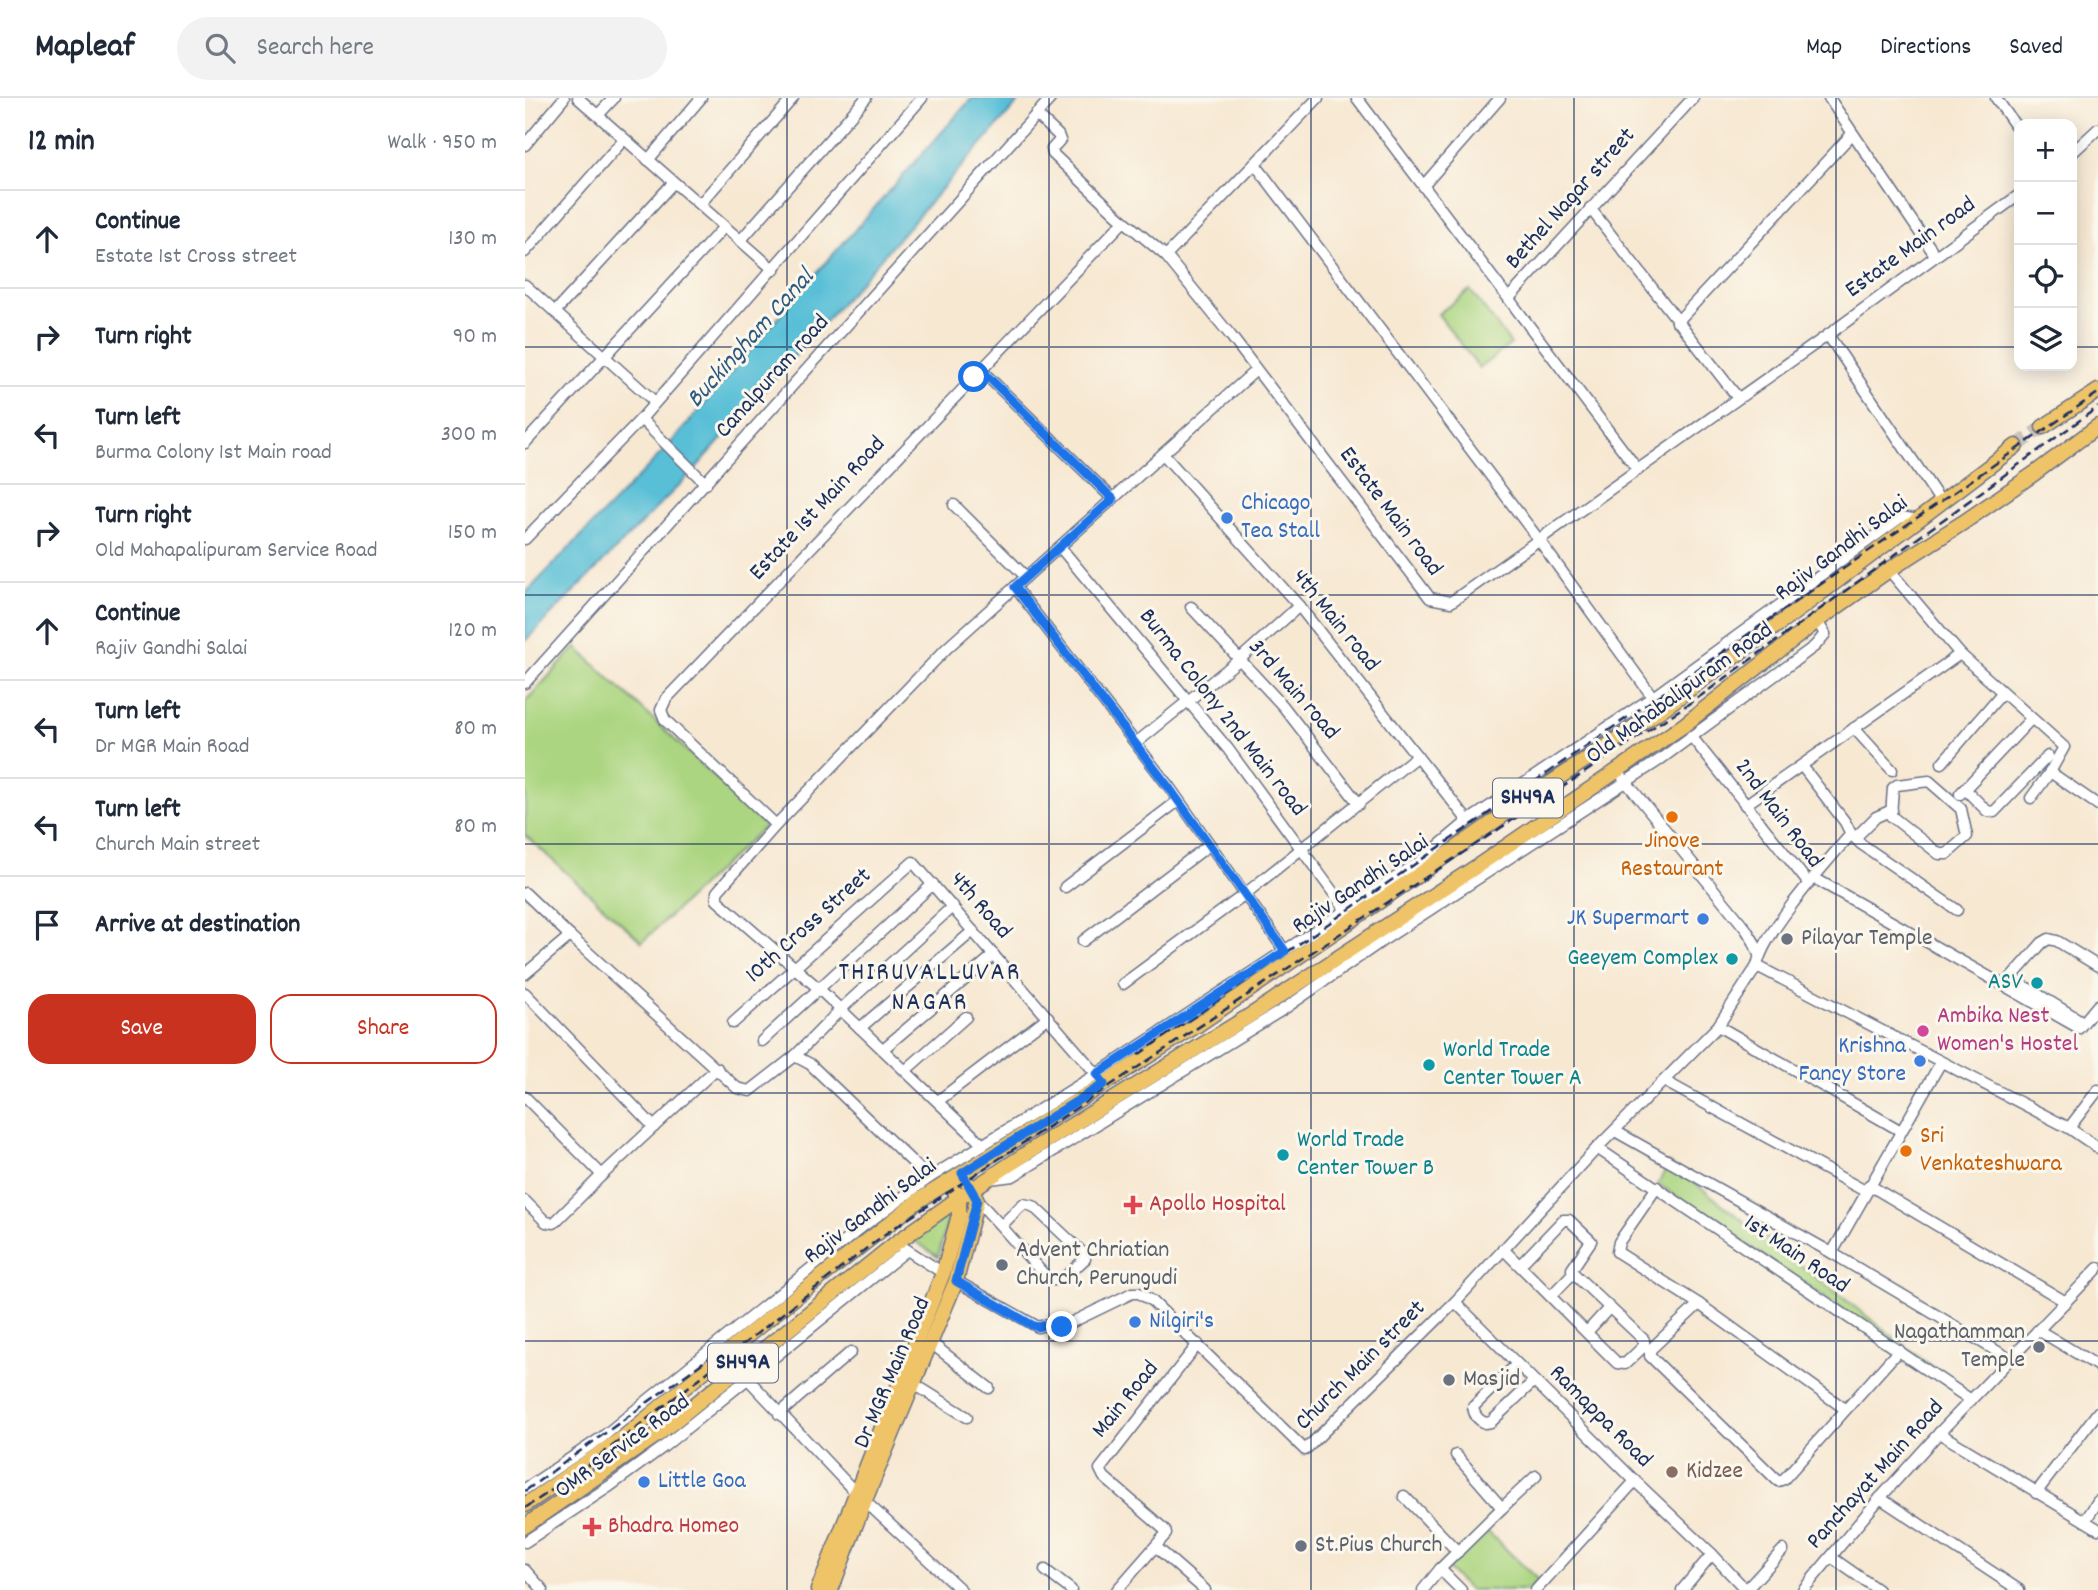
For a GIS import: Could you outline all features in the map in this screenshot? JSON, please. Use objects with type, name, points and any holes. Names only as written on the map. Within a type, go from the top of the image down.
[{"type":"main road","points":[[2043,427],[2098,391]]},
{"type":"main road","name":"Rajiv Gandhi Salai","points":[[1889,570],[2035,473],[2098,425]]},
{"type":"main road","name":"Rajiv Gandhi Salai","points":[[525,1505],[625,1436],[918,1201],[1100,1079],[1199,1024],[1367,910],[1414,872],[1519,804],[1918,520],[2016,446]]},
{"type":"main road","name":"Old Mahabalipuram Road","points":[[525,1526],[657,1435],[902,1246],[959,1198],[974,1194],[987,1180],[1147,1088],[1380,930],[1622,776],[1817,621],[1889,570]]},
{"type":"main road","points":[[1367,910],[1380,930]]},
{"type":"main road","points":[[962,1173],[974,1194]]},
{"type":"main road","points":[[949,1182],[959,1198]]},
{"type":"main road","name":"Dr MGR Main Road","points":[[831,1590],[860,1496],[915,1384],[931,1343],[974,1194]]},
{"type":"main road","name":"Dr MGR Main Road","points":[[818,1590],[860,1496],[950,1277],[959,1198]]},
{"type":"street","points":[[525,145],[565,98]]},
{"type":"street","points":[[578,98],[773,270]]},
{"type":"street","points":[[598,115],[614,98]]},
{"type":"street","points":[[648,160],[701,98]]},
{"type":"street","points":[[699,204],[793,98]]},
{"type":"street","points":[[740,241],[866,98]]},
{"type":"street","points":[[525,539],[645,423],[655,402],[922,98]]},
{"type":"street","name":"Canalpuram road","points":[[525,683],[702,480],[1051,98]]},
{"type":"street","points":[[1166,256],[1318,98]]},
{"type":"street","points":[[1357,98],[1638,470]]},
{"type":"street","points":[[1424,186],[1500,98]]},
{"type":"street","name":"Bethel Nagar street","points":[[1509,298],[1693,98]]},
{"type":"street","points":[[1829,98],[1935,255]]},
{"type":"street","points":[[1996,98],[2014,124]]},
{"type":"street","name":"Estate Main road","points":[[1036,114],[1059,135],[1060,140],[1052,149],[1053,154],[1124,221],[1166,256],[1430,598],[1451,602],[1828,335],[2014,199]]},
{"type":"street","points":[[2077,148],[2098,129]]},
{"type":"street","points":[[1677,322],[1852,134]]},
{"type":"street","points":[[525,252],[624,139]]},
{"type":"street","points":[[525,1489],[601,1438],[851,1235],[929,1178],[982,1144],[1100,1079],[1346,909],[1414,872],[1468,821],[1657,704],[1539,540],[1255,164]]},
{"type":"street","points":[[555,312],[673,183]]},
{"type":"street","points":[[1590,208],[1738,398]]},
{"type":"street","name":"Estate 1st Main Road","points":[[776,825],[665,720],[661,710],[663,704],[886,467],[1124,221]]},
{"type":"street","points":[[525,443],[724,227]]},
{"type":"street","points":[[525,285],[604,359],[655,402]]},
{"type":"street","points":[[1828,335],[1941,502]]},
{"type":"street","points":[[981,370],[1113,499]]},
{"type":"street","points":[[982,1144],[818,988],[715,896],[719,888],[776,825],[947,648],[1256,370]]},
{"type":"street","points":[[645,423],[702,480]]},
{"type":"street","name":"4th Main road","points":[[1163,454],[1299,606],[1468,821]]},
{"type":"street","points":[[954,505],[1027,577]]},
{"type":"street","name":"Burma Colony 2nd Main road","points":[[1060,547],[1228,748],[1346,909]]},
{"type":"street","points":[[1889,570],[1960,654],[2064,747],[2031,798]]},
{"type":"street","points":[[1015,587],[1136,743],[1285,951]]},
{"type":"street","points":[[1136,743],[1240,659],[1299,606]]},
{"type":"street","name":"3rd Main road","points":[[1191,607],[1283,706],[1359,804]]},
{"type":"street","points":[[1147,1088],[1287,1007],[1622,776],[1691,736],[1815,646],[1825,634],[1817,621]]},
{"type":"street","points":[[1745,805],[1960,654]]},
{"type":"street","points":[[1942,763],[2002,693]]},
{"type":"street","points":[[1953,801],[2031,719]]},
{"type":"street","points":[[1854,728],[1892,770]]},
{"type":"street","name":"2nd Main Road","points":[[1455,1302],[1597,1148],[1718,1026],[1811,881],[1745,805],[1691,736]]},
{"type":"street","points":[[1123,984],[1245,894],[1417,756]]},
{"type":"street","points":[[1965,789],[1991,813],[2048,756]]},
{"type":"street","points":[[1802,766],[1853,836],[1905,876],[1957,910]]},
{"type":"street","points":[[2050,772],[2098,805]]},
{"type":"street","points":[[1622,776],[1746,929],[1758,960],[1941,1062],[2069,1128],[2098,1148]]},
{"type":"street","points":[[1929,781],[1953,801],[1963,813],[1966,836],[1947,854],[1940,854],[1893,819],[1892,792],[1897,785],[1929,781]]},
{"type":"street","points":[[1065,887],[1178,801]]},
{"type":"street","points":[[1892,810],[1876,817],[1853,836],[1811,881],[2008,982],[2081,1025],[2098,1005]]},
{"type":"street","points":[[1083,941],[1209,845]]},
{"type":"street","name":"10th Cross Street","points":[[733,1023],[913,862]]},
{"type":"street","name":"4th Road","points":[[913,862],[1100,1079]]},
{"type":"street","points":[[762,1041],[933,884]]},
{"type":"street","points":[[525,893],[737,1088],[750,1091],[795,1056],[840,1010],[953,906]]},
{"type":"street","points":[[860,1028],[973,931]]},
{"type":"street","points":[[525,974],[570,936]]},
{"type":"street","points":[[2008,982],[2042,943],[2049,939],[2098,965]]},
{"type":"street","points":[[883,1049],[994,955]]},
{"type":"street","points":[[525,993],[654,1127]]},
{"type":"street","points":[[906,1070],[966,1017]]},
{"type":"street","points":[[938,1101],[1048,1017]]},
{"type":"street","points":[[1718,1026],[1901,1131]]},
{"type":"street","points":[[795,1056],[810,1064],[929,1178]]},
{"type":"street","points":[[1832,1253],[1941,1062]]},
{"type":"street","points":[[525,1202],[546,1222],[554,1223],[717,1069]]},
{"type":"street","points":[[1664,1081],[1867,1188],[2066,1302]]},
{"type":"street","points":[[2069,1128],[2098,1090]]},
{"type":"street","points":[[525,1097],[602,1175]]},
{"type":"street","points":[[1615,1131],[1832,1253],[2010,1359]]},
{"type":"street","name":"1st Main Road","points":[[1597,1148],[1971,1400]]},
{"type":"street","points":[[1657,1187],[1619,1242],[1617,1252],[1699,1304],[1845,1409]]},
{"type":"street","points":[[974,1194],[1001,1226],[1048,1279],[1054,1282],[1061,1279],[1085,1259],[1084,1254],[1033,1206],[1023,1205],[1001,1226]]},
{"type":"street","points":[[1520,1265],[1563,1220],[1569,1220],[1591,1241],[1572,1269],[1573,1273],[1551,1296]]},
{"type":"street","name":"Church Main street","points":[[902,1246],[1038,1327],[1048,1324],[1062,1327],[1132,1293],[1139,1293],[1152,1301],[1198,1344],[1305,1450],[1455,1302]]},
{"type":"street","name":"OMR Service Road","points":[[525,1542],[620,1479],[679,1434],[902,1246]]},
{"type":"street","points":[[1503,1249],[1621,1365],[1644,1346],[1644,1340],[1573,1273]]},
{"type":"street","name":"Panchayat Main Road","points":[[1803,1590],[1939,1433],[2098,1268]]},
{"type":"street","name":"Ramappa Road","points":[[1455,1302],[1746,1590]]},
{"type":"street","points":[[1699,1304],[1653,1347],[1650,1356],[1775,1480],[1782,1481],[1899,1350]]},
{"type":"street","points":[[1587,1332],[1609,1308]]},
{"type":"street","points":[[2039,1330],[2098,1366]]},
{"type":"street","points":[[931,1343],[989,1388]]},
{"type":"street","name":"Main Road","points":[[1160,1543],[1166,1534],[1165,1530],[1104,1477],[1100,1469],[1198,1344]]},
{"type":"street","points":[[779,1414],[851,1352]]},
{"type":"street","points":[[1517,1364],[1473,1407],[1480,1420],[1491,1422],[1534,1381]]},
{"type":"street","points":[[747,1378],[860,1496],[961,1590]]},
{"type":"street","points":[[915,1384],[967,1417]]},
{"type":"street","points":[[2036,1493],[2098,1412]]},
{"type":"street","points":[[1939,1433],[2098,1529]]},
{"type":"street","points":[[1456,1455],[1503,1508]]},
{"type":"street","points":[[1423,1590],[1440,1569],[1536,1476]]},
{"type":"street","points":[[1536,1590],[1635,1481]]},
{"type":"street","points":[[1404,1496],[1458,1552]]},
{"type":"street","points":[[1880,1498],[2019,1590]]},
{"type":"street","points":[[2085,1521],[2098,1501]]},
{"type":"street","points":[[1117,1590],[1160,1543],[1205,1590]]},
{"type":"street","points":[[1746,1590],[1783,1550]]},
{"type":"street","points":[[1683,1590],[1712,1554]]},
{"type":"street","points":[[1831,1557],[1878,1590]]},
{"type":"street","points":[[1440,1569],[1461,1590]]},
{"type":"street","points":[[525,1570],[543,1590]]},
{"type":"street","points":[[1045,1570],[1072,1590]]},
{"type":"green space","points":[[1470,290],[1511,344],[1479,368],[1438,314]]},
{"type":"green space","points":[[576,647],[766,825],[642,942],[525,835],[525,702]]},
{"type":"green space","points":[[1669,1163],[1971,1397],[1658,1184]]},
{"type":"green space","points":[[949,1215],[938,1257],[911,1238]]},
{"type":"green space","points":[[1486,1530],[1538,1580],[1529,1590],[1469,1590],[1447,1569]]},
{"type":"water","points":[[972,98],[1022,98],[697,467],[525,641],[525,594],[670,444]]},
{"type":"tunnel","points":[[2016,446],[2043,427]]},
{"type":"railway","points":[[1138,1055],[2098,393]]},
{"type":"railway","points":[[525,1508],[579,1472],[885,1234],[1702,695],[2098,407]]},
{"type":"railway","points":[[525,1491],[709,1358]]},
{"type":"place","name":"Chicago Tea Stall","points":[[1227,518]]},
{"type":"place","name":"Jinove Restaurant","points":[[1672,817]]},
{"type":"place","name":"JK Supermart","points":[[1703,919]]},
{"type":"place","name":"Pilayar Temple","points":[[1787,939]]},
{"type":"place","name":"Geeyem Complex","points":[[1732,959]]},
{"type":"place","name":"ASV","points":[[2037,983]]},
{"type":"place","name":"Ambika Nest Women's Hostel","points":[[1923,1031]]},
{"type":"place","name":"Krishna Fancy Store","points":[[1920,1061]]},
{"type":"place","name":"World Trade Center Tower A","points":[[1429,1065]]},
{"type":"place","name":"Sri Venkateshwara","points":[[1906,1151]]},
{"type":"place","name":"World Trade Center Tower B","points":[[1283,1155]]},
{"type":"place","name":"Apollo Hospital","points":[[1133,1205]]},
{"type":"place","name":"Advent Chriatian Church, Perungudi","points":[[1002,1265]]},
{"type":"place","name":"Nilgiri's","points":[[1135,1322]]},
{"type":"place","name":"Nagathamman Temple","points":[[2039,1347]]},
{"type":"place","name":"Masjid","points":[[1449,1380]]},
{"type":"place","name":"Kidzee","points":[[1672,1472]]},
{"type":"place","name":"Little Goa","points":[[644,1482]]},
{"type":"place","name":"Bhadra Homeo","points":[[592,1527]]},
{"type":"place","name":"St.Pius Church","points":[[1301,1546]]},
{"type":"district","name":"THIRUVALLUVAR NAGAR","points":[[930,988]]},
{"type":"route","points":[[974,377],[981,370],[1113,499],[1015,587],[1170,789],[1285,951],[1097,1074],[1104,1084],[962,1173],[977,1200],[956,1281],[1032,1325],[1038,1327],[1053,1324],[1062,1327]]},
{"type":"water label","name":"Buckingham Canal","points":[[751,339]]}]
